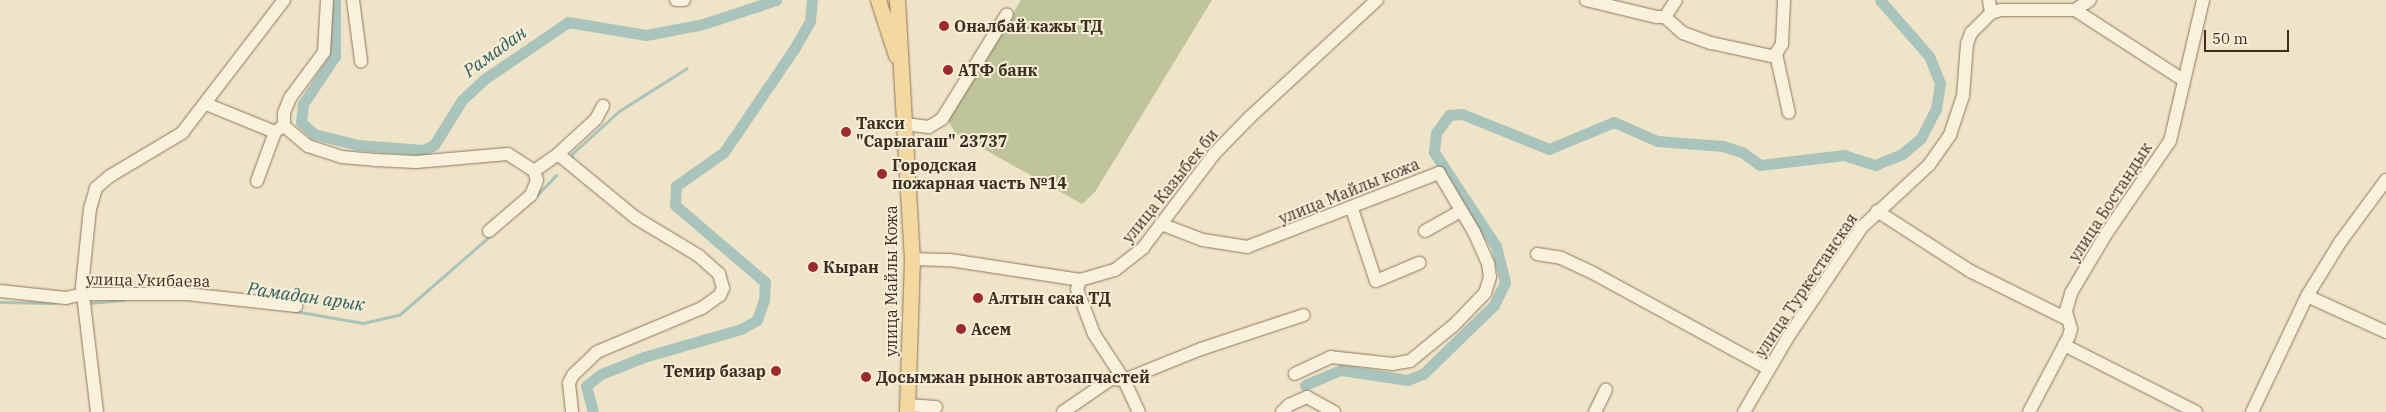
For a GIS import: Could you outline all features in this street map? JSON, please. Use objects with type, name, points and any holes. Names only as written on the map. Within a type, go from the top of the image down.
[{"type":"main road","points":[[878,0],[890,44],[900,62]]},
{"type":"main road","name":"улица Майлы Кожа","points":[[896,0],[912,259],[907,408]]},
{"type":"street","points":[[97,412],[83,290],[90,208],[96,188],[110,176],[182,133],[284,0]]},
{"type":"street","points":[[258,181],[280,129],[290,98],[324,52],[327,0]]},
{"type":"street","points":[[353,0],[361,61]]},
{"type":"street","points":[[676,0],[684,0]]},
{"type":"street","name":"улица Казыбек би","points":[[912,259],[950,260],[1080,280],[1099,276],[1130,261],[1161,224],[1214,154],[1250,117],[1377,0]]},
{"type":"street","points":[[1586,0],[1665,17],[1683,33],[1711,43],[1762,56],[1776,54]]},
{"type":"street","points":[[1665,17],[1676,0]]},
{"type":"street","points":[[1784,0],[1782,44],[1776,54],[1789,113]]},
{"type":"street","points":[[1989,0],[1991,13]]},
{"type":"street","points":[[2075,10],[2090,0]]},
{"type":"street","name":"улица Бостандык","points":[[2029,412],[2071,329],[2068,319],[2067,302],[2071,293],[2106,234],[2170,141],[2183,80],[2204,0]]},
{"type":"street","points":[[1877,211],[1929,165],[1950,135],[1963,96],[1967,44],[1971,33],[1991,13],[2001,10],[2075,10],[2183,80]]},
{"type":"street","points":[[904,124],[929,127],[942,119],[1007,14]]},
{"type":"street","points":[[206,104],[280,129],[308,146],[342,157],[416,162],[508,154],[534,171],[537,180],[531,195],[489,231]]},
{"type":"street","points":[[534,171],[558,154],[596,119],[603,106]]},
{"type":"street","points":[[558,154],[636,218],[699,256],[719,274],[723,288],[720,295],[702,308],[598,352],[573,375],[569,383],[572,412]]},
{"type":"street","name":"улица Майлы кожа","points":[[1161,224],[1203,240],[1248,247],[1352,209],[1439,173],[1480,244],[1490,277],[1485,293],[1454,325],[1410,361],[1393,364],[1331,357],[1296,374]]},
{"type":"street","points":[[2252,412],[2307,296],[2341,241],[2386,180]]},
{"type":"street","points":[[1352,209],[1376,281],[1419,263]]},
{"type":"street","points":[[1425,231],[1461,211]]},
{"type":"street","name":"улица Туркестанская","points":[[1744,412],[1769,368],[1826,279],[1862,227],[1877,211],[1970,271],[2068,319]]},
{"type":"street","points":[[1537,254],[1556,256],[1577,265],[1769,368]]},
{"type":"street","points":[[1080,280],[1077,289],[1094,334],[1124,380],[1139,412]]},
{"type":"street","name":"улица Укибаева","points":[[0,291],[66,298],[83,290],[187,294],[296,306]]},
{"type":"street","points":[[2307,296],[2386,332]]},
{"type":"street","points":[[1063,412],[1103,383],[1124,380],[1202,349],[1304,315]]},
{"type":"street","points":[[2064,345],[2196,412]]},
{"type":"street","points":[[1595,412],[1606,389]]},
{"type":"street","points":[[1282,412],[1289,405],[1307,397],[1334,412]]},
{"type":"street","points":[[907,408],[936,407]]},
{"type":"green space","points":[[1021,0],[1212,0],[1095,192],[1082,204],[955,133],[948,120]]},
{"type":"waterway","name":"Рамадан","points":[[335,0],[335,56],[303,104],[301,122],[314,134],[358,145],[423,150],[434,145],[462,100],[486,78],[568,22],[646,35],[703,24],[776,0]]},
{"type":"waterway","name":"Рамадан","points":[[593,412],[586,386],[601,374],[644,357],[741,329],[757,320],[764,300],[765,282],[675,205],[676,186],[724,152],[794,49],[810,21],[812,0]]},
{"type":"waterway","points":[[1305,385],[1341,370],[1407,380],[1423,374],[1494,305],[1505,282],[1496,246],[1434,152],[1436,133],[1449,115],[1462,114],[1549,149],[1614,122],[1657,141],[1723,146],[1742,152],[1760,165],[1844,155],[1875,165],[1902,154],[1921,138],[1936,109],[1940,83],[1929,56],[1880,0]]},
{"type":"waterway","name":"Рамадан арык","points":[[572,159],[572,154],[619,111],[687,68]]},
{"type":"waterway","name":"Рамадан арык","points":[[536,196],[556,175]]},
{"type":"waterway","name":"Рамадан арык","points":[[294,311],[363,323],[399,315],[491,235]]},
{"type":"waterway","name":"Рамадан арык","points":[[89,303],[124,300]]},
{"type":"waterway","name":"Рамадан арык","points":[[0,302],[54,303]]},
{"type":"place","name":"Оналбай кажы ТД","points":[[944,26]]},
{"type":"place","name":"АТФ банк","points":[[948,70]]},
{"type":"place","name":"Такси \"Сарыагаш\" 23737","points":[[846,132]]},
{"type":"place","name":"Городская пожарная часть №14","points":[[882,174]]},
{"type":"place","name":"Кыран","points":[[813,267]]},
{"type":"place","name":"Алтын сака ТД","points":[[978,298]]},
{"type":"place","name":"Асем","points":[[961,329]]},
{"type":"place","name":"Темир базар","points":[[776,371]]},
{"type":"place","name":"Досымжан рынок автозапчастей","points":[[866,377]]}]
